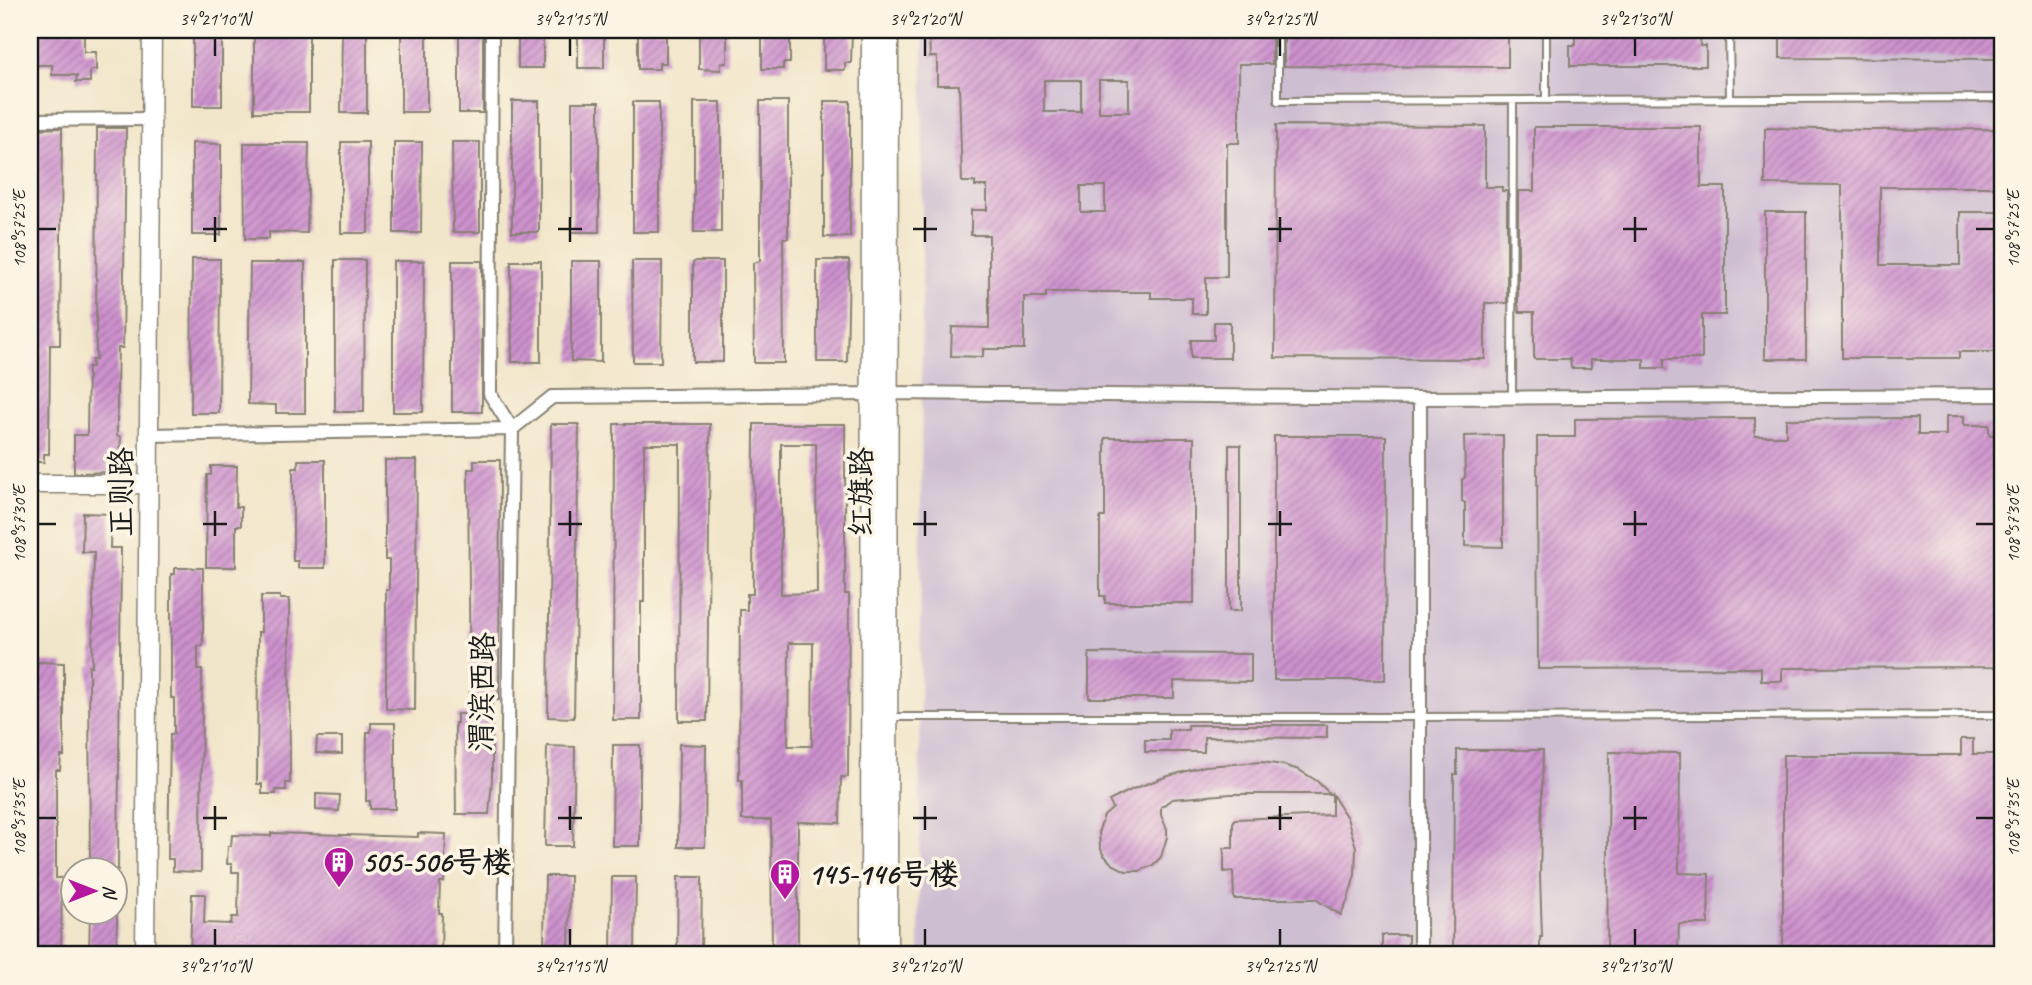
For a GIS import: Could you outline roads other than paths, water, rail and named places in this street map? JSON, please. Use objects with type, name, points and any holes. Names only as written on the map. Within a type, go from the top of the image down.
[{"type":"main road","name":"正则路","points":[[145,955],[152,30]]},
{"type":"main road","name":"红旗路","points":[[870,30],[870,955]]},
{"type":"main road","name":"红旗路","points":[[888,955],[890,30]]},
{"type":"main road","points":[[30,484],[149,484]]},
{"type":"street","points":[[492,30],[490,394],[512,429]]},
{"type":"street","points":[[30,120],[151,119]]},
{"type":"street","points":[[149,435],[512,429],[552,397],[889,393],[1420,398],[2002,395]]},
{"type":"street","points":[[1420,398],[1420,955]]},
{"type":"street","name":"渭滨西路","points":[[505,955],[512,429]]},
{"type":"lane","points":[[1278,30],[1278,101],[2002,98]]},
{"type":"lane","points":[[1546,30],[1546,99]]},
{"type":"lane","points":[[1730,30],[1730,99]]},
{"type":"lane","points":[[1512,398],[1513,100]]},
{"type":"lane","points":[[889,717],[2002,715]]},
{"type":"place","name":"505-506号楼","points":[[339,889]]},
{"type":"place","name":"145-146号楼","points":[[785,901]]}]
